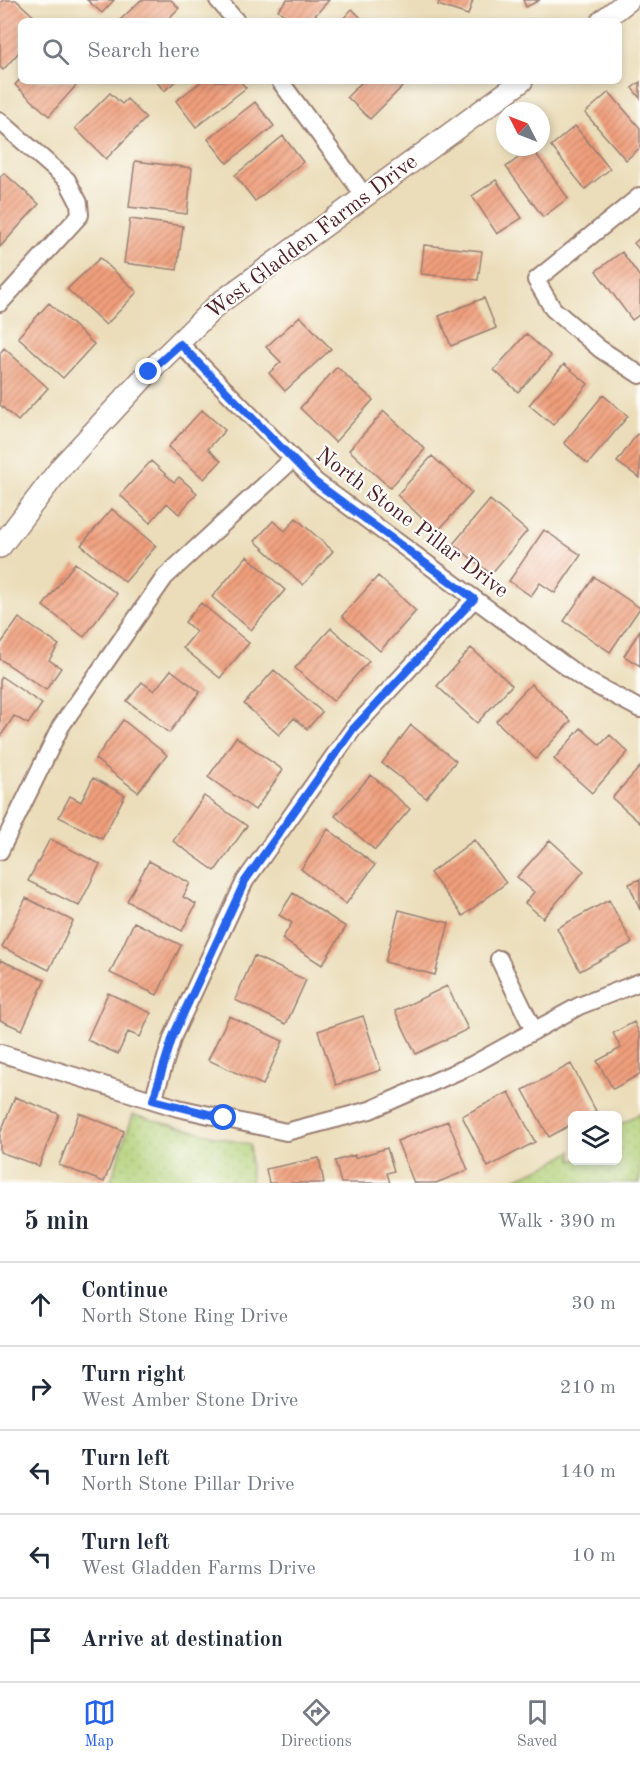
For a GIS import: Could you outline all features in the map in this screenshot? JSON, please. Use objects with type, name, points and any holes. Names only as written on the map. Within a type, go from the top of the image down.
[{"type":"street","points":[[218,0],[233,18]]},
{"type":"street","points":[[606,18],[629,0]]},
{"type":"street","points":[[282,84],[364,195]]},
{"type":"street","name":"West Gladden Farms Drive","points":[[0,547],[62,466],[149,372],[180,344],[218,304],[518,84]]},
{"type":"street","points":[[0,121],[67,180],[79,203],[81,215],[0,303]]},
{"type":"street","points":[[640,196],[536,280],[553,309],[600,350],[640,375]]},
{"type":"street","name":"North Stone Pillar Drive","points":[[180,344],[315,482],[582,678],[640,710]]},
{"type":"street","points":[[0,851],[60,726],[165,577],[293,459]]},
{"type":"street","points":[[153,1100],[173,1036],[245,881],[353,729],[474,599]]},
{"type":"street","points":[[499,958],[534,1031]]},
{"type":"street","points":[[0,1053],[178,1108],[285,1132],[370,1110],[472,1065],[579,1006],[640,982]]},
{"type":"green space","points":[[640,1113],[640,1183],[505,1183],[552,1163],[568,1153],[568,1165],[622,1165],[622,1124]]},
{"type":"green space","points":[[133,1115],[250,1145],[251,1183],[110,1183]]},
{"type":"building","points":[[3,0],[16,0],[36,18],[18,18],[18,53],[3,70],[0,67],[0,3]]},
{"type":"building","points":[[87,0],[114,0],[102,13]]},
{"type":"building","points":[[141,0],[171,0],[179,8],[169,18],[122,18]]},
{"type":"building","points":[[287,0],[329,0],[313,18],[287,18],[278,10]]},
{"type":"building","points":[[440,0],[473,0],[468,15],[438,5]]},
{"type":"building","points":[[523,0],[540,0],[526,7]]},
{"type":"building","points":[[352,9],[361,18],[344,18]]},
{"type":"building","points":[[18,82],[18,84],[77,84],[49,116],[15,85]]},
{"type":"building","points":[[640,82],[640,98],[632,88]]},
{"type":"building","points":[[158,84],[172,84],[164,91]]},
{"type":"building","points":[[198,84],[243,84],[246,88],[196,127],[176,101]]},
{"type":"building","points":[[360,84],[405,84],[370,119],[347,97]]},
{"type":"building","points":[[609,92],[640,128],[640,148],[626,160],[585,113]]},
{"type":"building","points":[[110,93],[122,104],[127,99],[146,118],[106,159],[75,128]]},
{"type":"building","points":[[255,102],[274,126],[227,163],[208,139]]},
{"type":"building","points":[[575,126],[610,169],[585,189],[551,146]]},
{"type":"building","points":[[283,136],[303,162],[255,201],[235,175]]},
{"type":"building","points":[[521,156],[538,156],[568,198],[543,217],[506,167]]},
{"type":"building","points":[[135,161],[192,168],[187,214],[129,207]]},
{"type":"building","points":[[4,173],[39,204],[0,247],[0,177]]},
{"type":"building","points":[[496,180],[522,218],[497,234],[472,196]]},
{"type":"building","points":[[130,219],[183,226],[177,270],[124,263]]},
{"type":"building","points":[[640,238],[640,250],[634,243]]},
{"type":"building","points":[[424,245],[482,251],[478,280],[421,274]]},
{"type":"building","points":[[622,252],[640,277],[640,314],[632,320],[596,271]]},
{"type":"building","points":[[100,258],[137,292],[106,325],[67,289]]},
{"type":"building","points":[[484,298],[496,328],[451,346],[439,316]]},
{"type":"building","points":[[49,303],[94,344],[63,378],[18,337]]},
{"type":"building","points":[[300,316],[331,349],[285,391],[269,373],[281,362],[266,347]]},
{"type":"building","points":[[526,334],[551,356],[518,392],[494,370]]},
{"type":"building","points":[[4,348],[48,388],[18,421],[0,405],[0,353]]},
{"type":"building","points":[[564,364],[588,384],[553,425],[529,405]]},
{"type":"building","points":[[337,367],[373,400],[335,442],[300,408]]},
{"type":"building","points":[[603,395],[628,416],[588,464],[564,443]]},
{"type":"building","points":[[202,410],[225,430],[208,449],[221,461],[204,479],[168,447]]},
{"type":"building","points":[[384,411],[425,449],[390,488],[349,450]]},
{"type":"building","points":[[637,434],[640,436],[640,478],[617,462]]},
{"type":"building","points":[[432,456],[472,493],[437,532],[397,495]]},
{"type":"building","points":[[151,461],[174,482],[179,477],[197,493],[179,514],[167,503],[150,523],[120,495]]},
{"type":"building","points":[[490,500],[527,531],[491,574],[453,544]]},
{"type":"building","points":[[112,509],[156,546],[125,582],[81,545]]},
{"type":"building","points":[[296,518],[333,551],[303,585],[255,541],[273,521],[285,531]]},
{"type":"building","points":[[544,530],[581,555],[555,593],[540,583],[531,596],[509,581]]},
{"type":"building","points":[[247,556],[285,590],[251,630],[212,597]]},
{"type":"building","points":[[75,563],[117,594],[84,637],[43,606]]},
{"type":"building","points":[[378,576],[416,611],[380,651],[342,616]]},
{"type":"building","points":[[594,577],[640,608],[610,652],[564,621]]},
{"type":"building","points":[[201,603],[249,643],[220,678],[183,648],[196,632],[185,622]]},
{"type":"building","points":[[19,618],[59,645],[49,660],[61,668],[46,690],[0,659],[0,645]]},
{"type":"building","points":[[331,628],[369,661],[333,701],[295,668]]},
{"type":"building","points":[[640,630],[640,666],[624,656]]},
{"type":"building","points":[[471,648],[512,685],[477,723],[437,686]]},
{"type":"building","points":[[171,670],[200,692],[169,733],[127,701],[142,682],[154,691]]},
{"type":"building","points":[[274,670],[322,712],[307,729],[294,718],[279,735],[244,704]]},
{"type":"building","points":[[2,677],[42,704],[28,724],[14,716],[0,737],[0,680]]},
{"type":"building","points":[[531,684],[571,721],[536,759],[496,721]]},
{"type":"building","points":[[123,720],[167,755],[138,792],[95,759]]},
{"type":"building","points":[[411,725],[456,761],[426,798],[382,763]]},
{"type":"building","points":[[581,728],[600,745],[610,735],[628,752],[592,793],[554,759]]},
{"type":"building","points":[[236,737],[283,770],[255,810],[208,777]]},
{"type":"building","points":[[640,767],[640,823],[612,798]]},
{"type":"building","points":[[371,775],[410,809],[375,850],[335,816]]},
{"type":"building","points":[[93,778],[125,795],[102,839],[59,817],[70,796],[81,802]]},
{"type":"building","points":[[204,796],[247,826],[215,871],[173,841]]},
{"type":"building","points":[[328,829],[375,865],[346,904],[301,869]]},
{"type":"building","points":[[50,839],[100,864],[79,906],[28,881]]},
{"type":"building","points":[[474,840],[506,883],[463,916],[430,873]]},
{"type":"building","points":[[550,840],[584,871],[543,918],[525,903],[534,892],[517,877]]},
{"type":"building","points":[[149,861],[190,883],[183,897],[196,904],[182,931],[127,901]]},
{"type":"building","points":[[640,879],[640,910],[629,884]]},
{"type":"building","points":[[293,893],[346,927],[322,965],[282,939],[292,923],[279,915]]},
{"type":"building","points":[[26,898],[73,921],[49,970],[2,947]]},
{"type":"building","points":[[609,900],[632,943],[580,971],[557,928]]},
{"type":"building","points":[[399,910],[449,923],[435,975],[385,962]]},
{"type":"building","points":[[134,922],[181,945],[157,995],[110,973]]},
{"type":"building","points":[[254,956],[306,980],[286,1024],[235,1000]]},
{"type":"building","points":[[0,960],[45,980],[22,1030],[0,1020]]},
{"type":"building","points":[[447,986],[468,1029],[416,1054],[395,1011]]},
{"type":"building","points":[[108,993],[151,1013],[140,1037],[128,1032],[118,1054],[87,1040]]},
{"type":"building","points":[[229,1016],[283,1041],[263,1085],[208,1060]]},
{"type":"building","points":[[363,1016],[381,1070],[336,1085],[318,1031]]},
{"type":"building","points":[[634,1022],[640,1035],[640,1074],[613,1089],[597,1061],[621,1048],[613,1033]]},
{"type":"building","points":[[571,1064],[596,1111],[568,1111],[568,1126],[549,1137],[523,1090]]},
{"type":"building","points":[[509,1092],[535,1142],[488,1167],[462,1116]]},
{"type":"building","points":[[15,1097],[59,1114],[39,1166],[0,1152],[0,1134]]},
{"type":"building","points":[[79,1113],[124,1131],[104,1182],[59,1165]]},
{"type":"building","points":[[448,1121],[468,1170],[436,1183],[414,1183],[397,1141]]},
{"type":"building","points":[[387,1148],[394,1171],[387,1173],[390,1183],[341,1183],[335,1161],[355,1155],[355,1158]]},
{"type":"building","points":[[319,1158],[324,1183],[269,1183],[266,1169]]},
{"type":"route","points":[[149,372],[180,344],[315,482],[474,599],[353,729],[245,881],[173,1036],[153,1100],[224,1118]]}]
